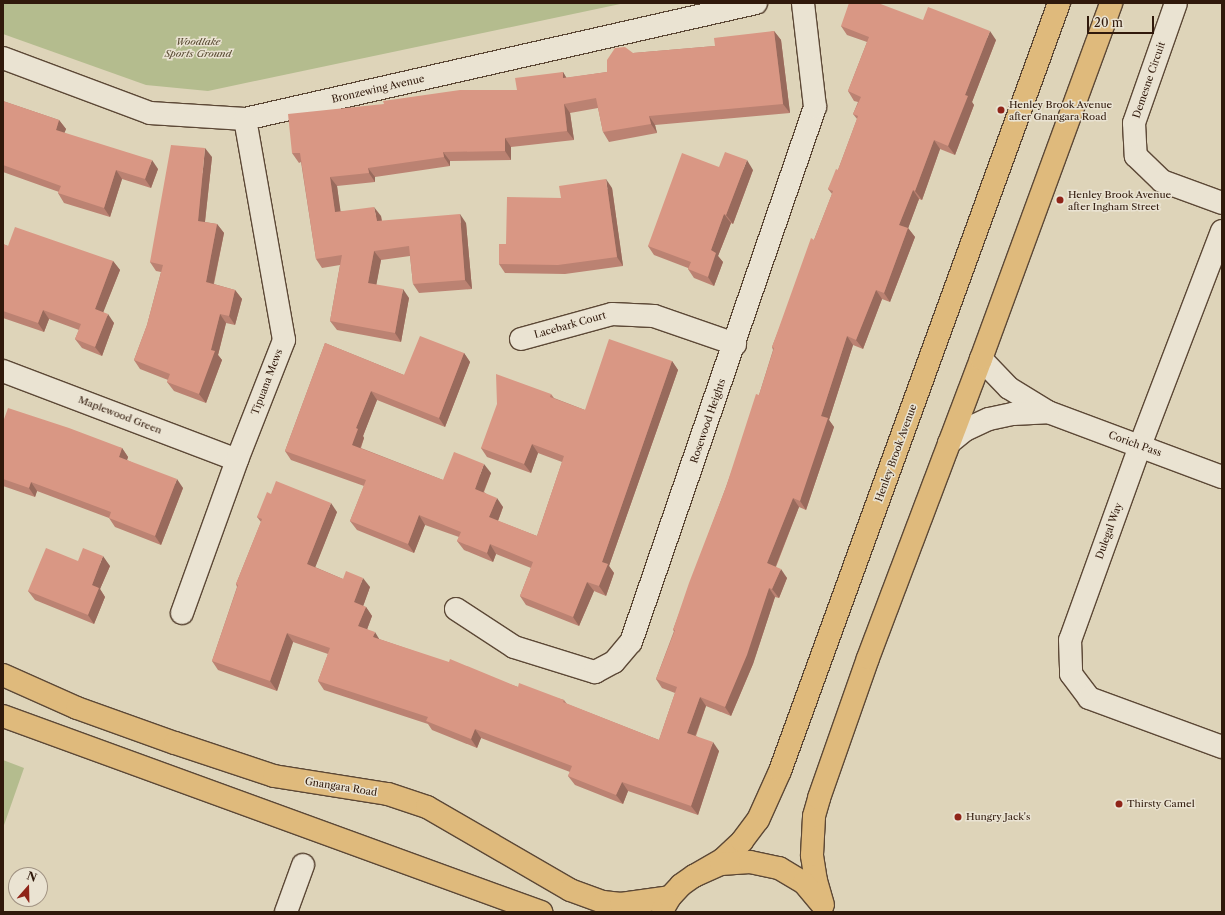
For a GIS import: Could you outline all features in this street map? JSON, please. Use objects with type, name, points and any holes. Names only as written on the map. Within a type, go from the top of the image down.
[{"type":"main road","name":"Henley Brook Avenue","points":[[694,876],[723,859],[742,841],[758,820],[780,771],[1059,3]]},
{"type":"main road","points":[[824,908],[816,881],[812,840],[814,816],[819,798],[868,658],[981,359],[1111,3]]},
{"type":"main road","name":"Gnangara Road","points":[[3,675],[84,711],[175,744],[274,776],[388,794],[427,807],[570,890],[603,902],[665,905]]},
{"type":"main road","points":[[3,716],[541,912]]},
{"type":"main road","points":[[665,905],[681,885],[694,876],[721,864],[750,862],[779,868],[804,883],[824,908]]},
{"type":"street","name":"Bronzewing Avenue","points":[[3,58],[150,113],[245,119],[756,3]]},
{"type":"street","name":"Rosewood Heights","points":[[456,609],[514,647],[595,672],[614,662],[631,642],[815,107],[803,3]]},
{"type":"street","name":"Demesne Circuit","points":[[1176,3],[1134,123],[1136,156],[1162,181],[1222,203]]},
{"type":"street","name":"Tipuana Mews","points":[[182,613],[237,460],[284,340],[245,119]]},
{"type":"street","name":"Dulegal Way","points":[[1222,231],[1140,446],[1070,640],[1071,674],[1089,698],[1222,747]]},
{"type":"street","name":"Lacebark Court","points":[[521,339],[612,314],[654,316],[734,344]]},
{"type":"street","name":"Corich Pass","points":[[981,359],[1009,388],[1048,412],[1222,477]]},
{"type":"street","name":"Maplewood Green","points":[[3,371],[237,460]]},
{"type":"street","name":"Corich Pass","points":[[949,443],[965,430],[989,419],[1013,414],[1048,412]]},
{"type":"street","points":[[286,912],[304,865]]},
{"type":"green space","name":"Woodlake Sports Ground","points":[[3,3],[625,3],[208,91],[146,85],[3,34]]},
{"type":"green space","points":[[3,760],[24,768],[3,828]]},
{"type":"building","points":[[849,3],[878,3],[923,20],[928,7],[990,31],[965,95],[968,96],[948,146],[934,140],[915,191],[913,190],[899,225],[908,228],[884,293],[876,290],[856,340],[847,336],[821,416],[828,418],[800,501],[793,498],[767,563],[781,569],[772,589],[769,588],[747,655],[725,707],[700,697],[687,733],[713,742],[691,806],[622,782],[616,795],[568,776],[572,766],[475,729],[471,739],[426,721],[428,717],[318,681],[330,648],[287,633],[270,681],[212,661],[238,585],[236,584],[262,519],[257,517],[267,492],[271,494],[276,481],[331,503],[307,564],[343,579],[346,571],[363,578],[354,602],[366,607],[358,626],[375,632],[373,637],[449,662],[450,659],[518,687],[519,683],[564,700],[563,702],[659,740],[677,687],[656,679],[675,630],[673,630],[689,583],[726,487],[756,394],[759,395],[774,348],[772,347],[811,238],[814,240],[833,191],[828,189],[836,169],[838,170],[858,116],[853,114],[861,97],[848,91],[869,37],[841,26]]},
{"type":"building","points":[[774,31],[783,104],[649,116],[651,124],[603,132],[596,98],[564,104],[567,131],[505,138],[505,151],[443,152],[444,157],[368,168],[369,173],[330,177],[335,212],[374,207],[377,221],[460,214],[465,280],[413,284],[409,246],[374,251],[368,283],[403,289],[395,333],[330,321],[342,255],[316,259],[300,153],[292,153],[288,114],[384,104],[383,101],[460,90],[517,90],[515,78],[563,72],[563,78],[607,72],[607,60],[615,48],[625,47],[633,53],[715,46],[714,38]]},
{"type":"building","points":[[3,101],[59,120],[56,130],[152,160],[145,179],[116,170],[104,208],[58,193],[61,186],[3,165]]},
{"type":"building","points":[[171,145],[205,148],[198,221],[217,224],[206,282],[235,290],[229,316],[220,314],[211,350],[215,351],[199,394],[167,382],[170,374],[134,360],[147,325],[163,265],[150,262]]},
{"type":"building","points":[[725,152],[747,160],[726,215],[724,214],[711,250],[716,253],[708,277],[688,269],[691,262],[648,246],[682,153],[719,167]]},
{"type":"building","points":[[606,179],[617,257],[558,265],[499,264],[499,244],[506,244],[507,197],[561,198],[559,186]]},
{"type":"building","points":[[15,227],[113,261],[95,309],[108,314],[95,347],[75,339],[81,324],[43,310],[38,323],[3,311],[3,244],[8,246]]},
{"type":"building","points":[[420,336],[464,353],[439,418],[371,391],[356,428],[358,429],[352,445],[443,480],[454,452],[484,464],[475,489],[497,498],[489,517],[537,536],[564,456],[532,444],[524,464],[481,448],[497,404],[496,374],[551,394],[550,397],[585,410],[609,339],[672,361],[602,562],[608,564],[599,586],[587,582],[573,617],[520,596],[533,562],[490,544],[487,553],[457,541],[461,532],[419,515],[408,544],[350,521],[366,480],[285,451],[325,343],[404,375]]},
{"type":"building","points":[[8,408],[69,428],[122,448],[119,457],[177,479],[155,536],[109,518],[111,512],[31,482],[29,488],[3,479],[3,422]]},
{"type":"building","points":[[46,548],[78,561],[83,548],[103,556],[92,585],[99,588],[88,615],[28,591]]},
{"type":"place","name":"Henley Brook Avenue after Gnangara Road","points":[[1001,110]]},
{"type":"place","name":"Henley Brook Avenue after Ingham Street","points":[[1060,200]]},
{"type":"place","name":"Thirsty Camel","points":[[1119,804]]},
{"type":"place","name":"Hungry Jack's","points":[[958,817]]}]
